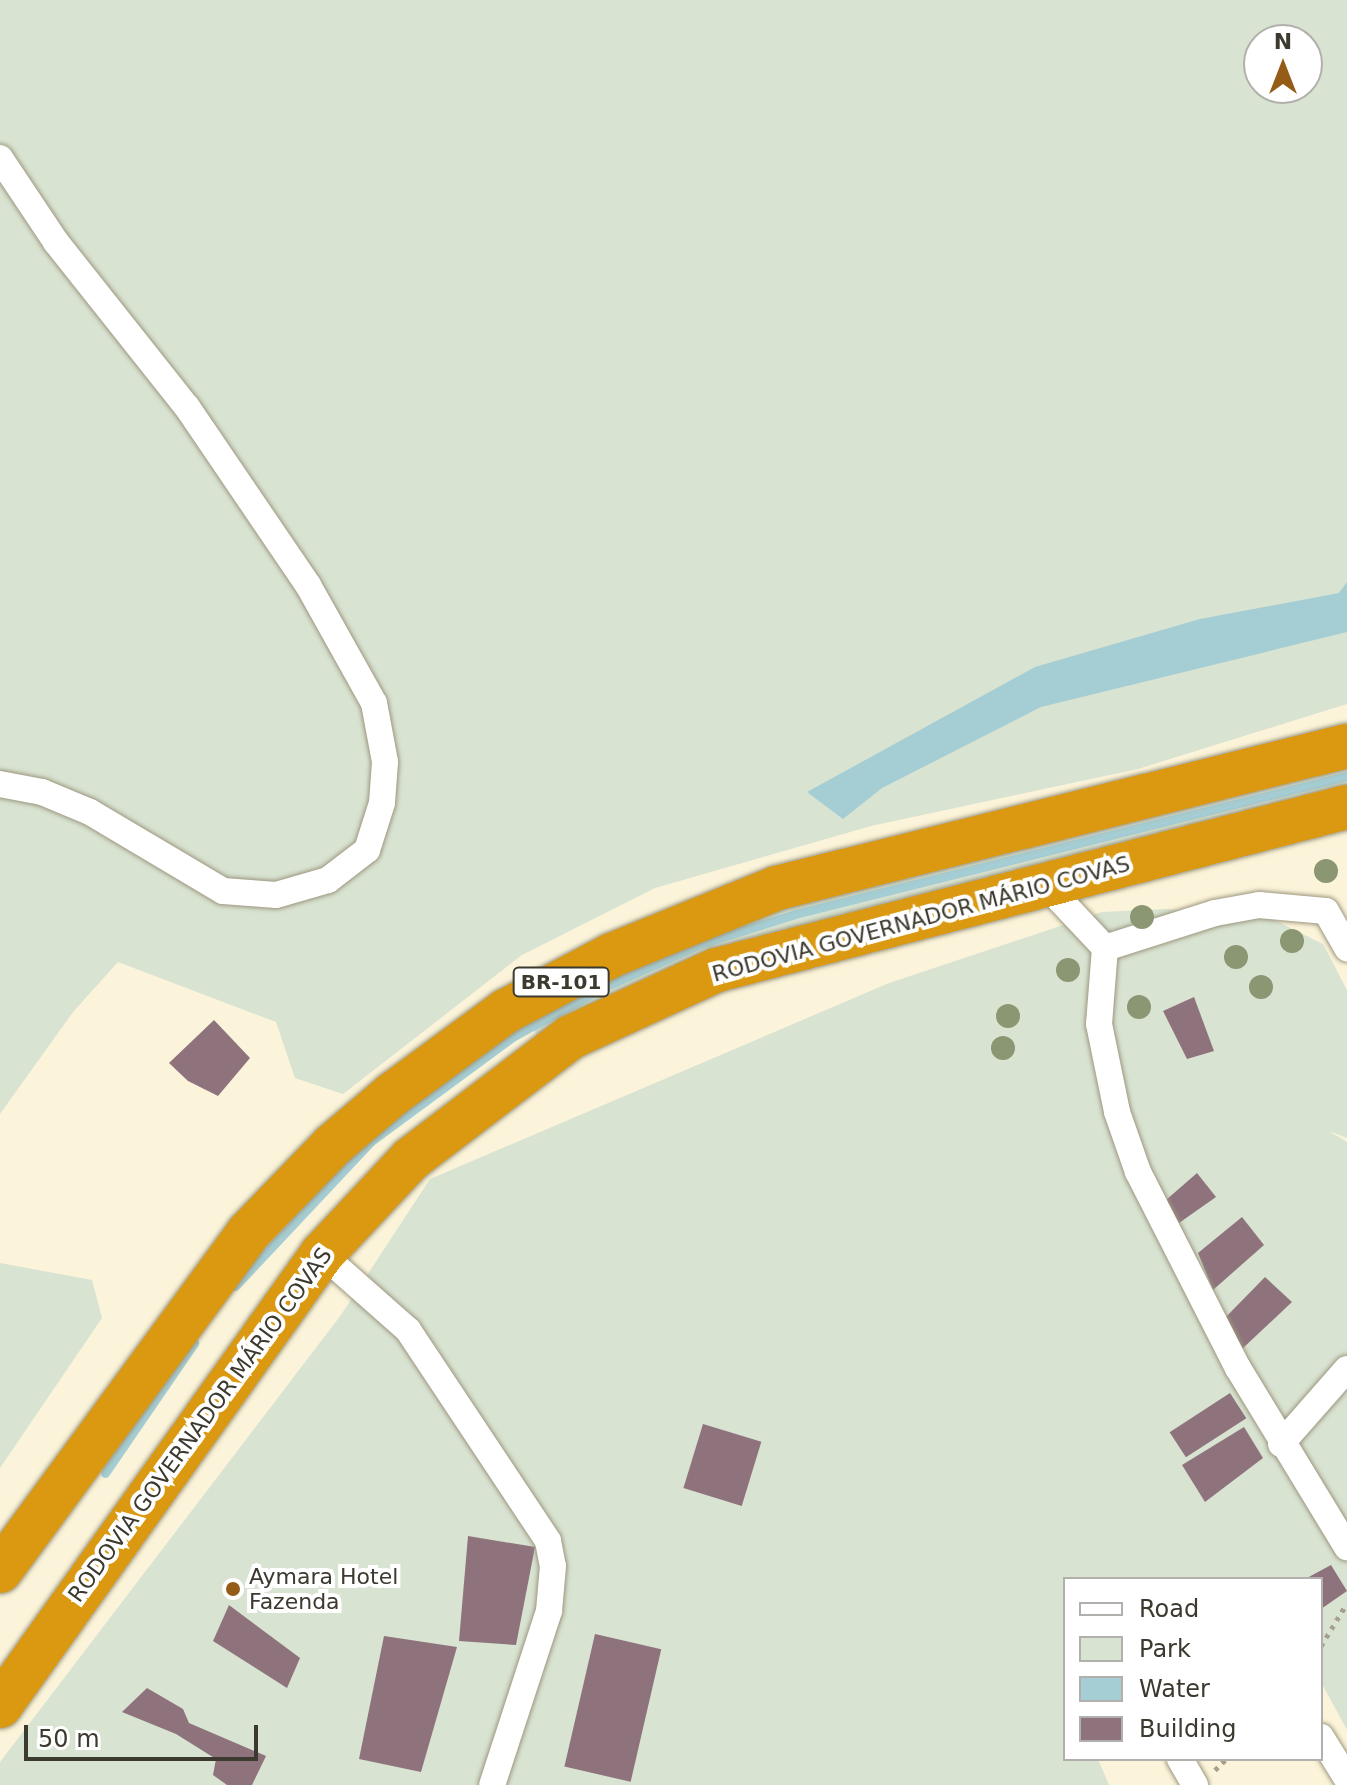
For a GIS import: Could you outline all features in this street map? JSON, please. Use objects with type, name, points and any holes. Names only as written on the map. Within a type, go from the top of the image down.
[{"type":"highway","name":"BR-101","points":[[0,1571],[248,1233],[381,1104],[506,1011],[612,955],[777,888],[1347,746]]},
{"type":"highway","name":"RODOVIA GOVERNADOR MÁRIO COVAS","points":[[3,1702],[322,1254],[411,1159],[571,1037],[717,970],[1347,807]]},
{"type":"street","points":[[0,158],[56,242],[187,407],[308,585],[374,703],[385,762],[382,803],[367,850],[328,880],[276,895],[223,891],[90,812],[42,792],[0,784]]},
{"type":"street","points":[[1045,884],[1105,948],[1099,1024],[1128,1145],[1281,1444],[1347,1547]]},
{"type":"street","points":[[1105,948],[1215,913],[1259,905],[1326,911],[1347,948]]},
{"type":"street","points":[[322,1254],[408,1330],[548,1541],[553,1566],[549,1611],[492,1785]]},
{"type":"street","points":[[1281,1444],[1347,1369]]},
{"type":"street","points":[[1323,1740],[1347,1779]]},
{"type":"street","points":[[1181,1761],[1195,1785]]},
{"type":"path","points":[[1323,1643],[1347,1603]]},
{"type":"green space","points":[[0,0],[1347,0],[1347,704],[1138,769],[871,826],[655,888],[522,955],[343,1094],[295,1078],[276,1022],[118,962],[73,1012],[0,1114]]},
{"type":"green space","points":[[1347,766],[1347,789],[537,1037],[529,1016],[733,922],[920,869]]},
{"type":"green space","points":[[1166,909],[1268,917],[1323,944],[1347,990],[1347,1138],[1329,1131],[1347,1142],[1347,1730],[1323,1686],[1323,1577],[1063,1577],[1063,1761],[1099,1761],[1109,1785],[0,1785],[0,1762],[341,1315],[430,1179],[889,983],[1102,912]]},
{"type":"green space","points":[[0,1263],[92,1280],[102,1318],[0,1468]]},
{"type":"water","points":[[1347,582],[1347,632],[1041,707],[882,788],[843,819],[807,792],[1035,667],[1200,619],[1339,593]]},
{"type":"building","points":[[1194,997],[1214,1051],[1187,1059],[1163,1011]]},
{"type":"building","points":[[214,1020],[250,1058],[218,1096],[188,1081],[169,1063]]},
{"type":"building","points":[[1197,1173],[1216,1197],[1179,1223],[1166,1200]]},
{"type":"building","points":[[1242,1217],[1264,1245],[1213,1290],[1198,1253]]},
{"type":"building","points":[[1265,1277],[1292,1302],[1242,1349],[1223,1320]]},
{"type":"building","points":[[1230,1393],[1246,1418],[1186,1457],[1170,1432]]},
{"type":"building","points":[[703,1424],[761,1442],[742,1506],[683,1488]]},
{"type":"building","points":[[1244,1427],[1263,1458],[1205,1502],[1182,1465]]},
{"type":"building","points":[[468,1536],[535,1547],[516,1645],[459,1641]]},
{"type":"building","points":[[1331,1565],[1347,1591],[1323,1608],[1323,1577],[1309,1577]]},
{"type":"building","points":[[229,1605],[300,1658],[287,1688],[213,1641]]},
{"type":"building","points":[[595,1634],[661,1649],[631,1782],[564,1767]]},
{"type":"building","points":[[384,1636],[457,1647],[421,1772],[359,1759]]},
{"type":"building","points":[[147,1688],[183,1709],[189,1723],[266,1756],[252,1785],[227,1785],[213,1775],[216,1759],[176,1734],[122,1712]]},
{"type":"waterway","points":[[235,1286],[371,1141],[514,1036],[600,989],[700,944],[795,914],[1347,776]]},
{"type":"waterway","points":[[105,1473],[194,1343]]},
{"type":"place","name":"Aymara Hotel Fazenda","points":[[233,1589]]}]
